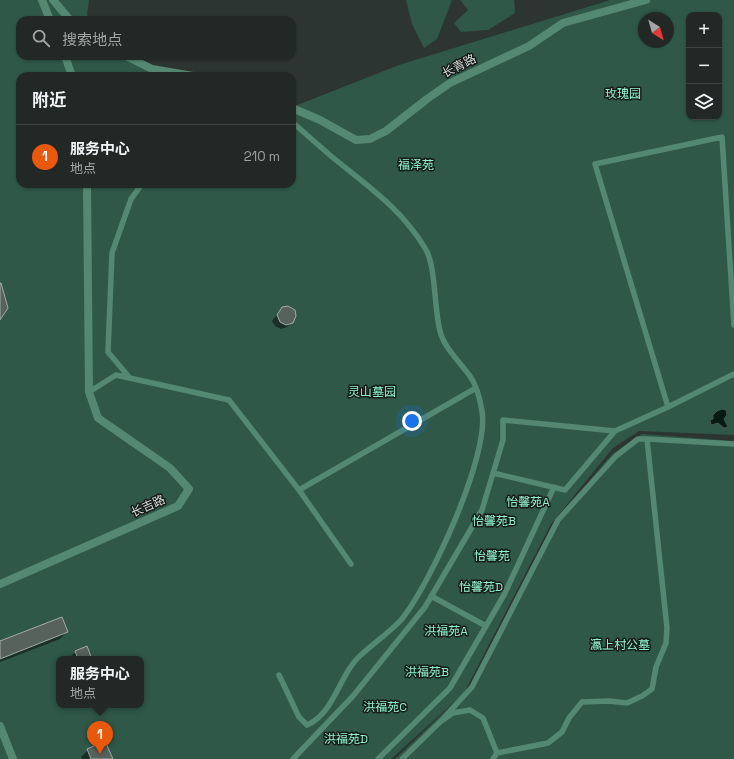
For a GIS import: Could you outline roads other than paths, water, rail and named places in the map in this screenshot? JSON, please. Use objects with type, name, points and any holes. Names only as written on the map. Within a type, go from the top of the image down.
[{"type":"street","points":[[42,0],[48,16]]},
{"type":"street","points":[[53,0],[67,16]]},
{"type":"street","name":"长青路","points":[[296,110],[320,120],[356,140],[370,139],[386,131],[427,98],[450,83],[529,46],[563,24],[646,0]]},
{"type":"street","points":[[66,60],[71,72]]},
{"type":"street","points":[[134,60],[152,69],[170,72]]},
{"type":"street","points":[[87,188],[89,392]]},
{"type":"street","name":"长吉路","points":[[0,584],[178,506],[189,489],[170,468],[98,418],[89,392]]},
{"type":"street","points":[[0,726],[13,759]]},
{"type":"lane","points":[[279,675],[299,717],[307,725],[315,722],[330,704],[355,659],[401,619],[426,582],[454,523],[471,479],[481,436],[483,413],[478,393],[471,378],[446,345],[440,332],[431,266],[426,249],[401,216],[380,194],[331,156],[296,125]]},
{"type":"lane","points":[[668,407],[595,164],[722,137],[734,325]]},
{"type":"lane","points":[[129,378],[108,352],[112,253],[131,199],[139,188]]},
{"type":"lane","points":[[494,473],[565,490],[615,431],[668,407],[734,374]]},
{"type":"lane","points":[[89,392],[116,375],[229,400],[299,490],[351,564]]},
{"type":"lane","points":[[299,490],[476,388]]},
{"type":"lane","points":[[293,759],[353,696],[422,611],[482,510],[503,440],[503,420],[615,431]]},
{"type":"lane","points":[[402,759],[440,722],[472,687],[558,520],[616,456],[638,439],[734,444]]},
{"type":"lane","points":[[497,752],[548,743],[562,732],[569,718],[582,702],[627,702],[642,696],[652,689],[656,667],[666,643],[668,628],[647,439]]},
{"type":"lane","points":[[378,759],[450,688],[504,595],[554,487]]},
{"type":"lane","points":[[431,596],[486,626]]},
{"type":"lane","points":[[440,722],[453,714],[470,710],[483,718],[497,752]]},
{"type":"lane","points":[[493,759],[497,752]]},
{"type":"place","name":"服务中心","points":[[100,754]]},
{"type":"park label","name":"玫瑰园","points":[[623,94]]},
{"type":"park label","name":"福泽苑","points":[[416,165]]},
{"type":"park label","name":"灵山墓园","points":[[372,392]]},
{"type":"park label","name":"怡馨苑A","points":[[528,502]]},
{"type":"park label","name":"怡馨苑B","points":[[494,521]]},
{"type":"park label","name":"怡馨苑","points":[[492,556]]},
{"type":"park label","name":"怡馨苑D","points":[[481,587]]},
{"type":"park label","name":"洪福苑A","points":[[446,631]]},
{"type":"park label","name":"瀛上村公墓","points":[[620,645]]},
{"type":"park label","name":"洪福苑B","points":[[427,672]]},
{"type":"park label","name":"洪福苑C","points":[[385,707]]},
{"type":"park label","name":"洪福苑D","points":[[346,739]]}]
